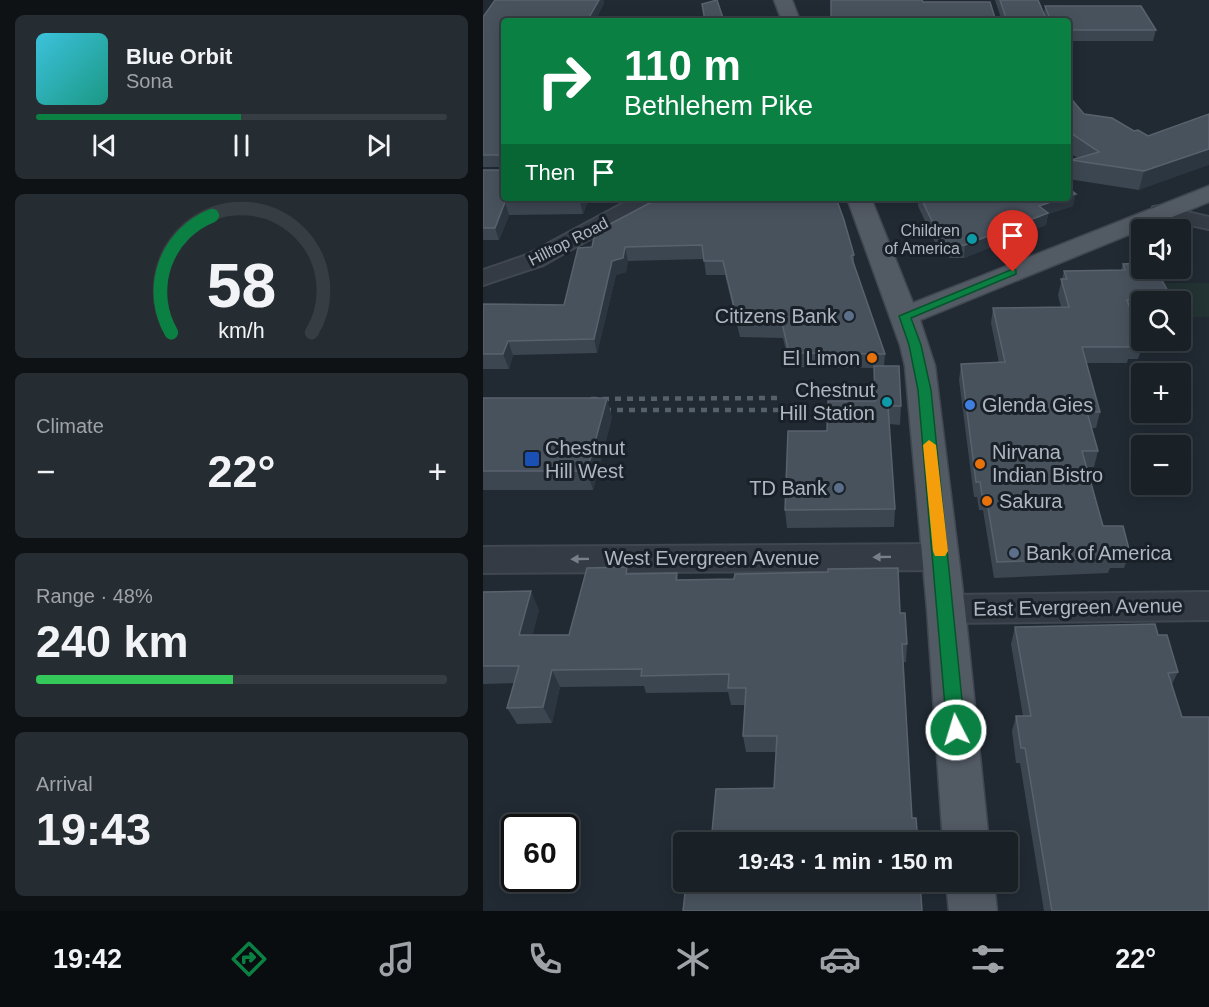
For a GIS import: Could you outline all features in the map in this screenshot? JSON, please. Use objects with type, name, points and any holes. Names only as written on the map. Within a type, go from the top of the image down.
[{"type":"main road","points":[[783,0],[790,18]]},
{"type":"main road","points":[[905,316],[1209,193]]},
{"type":"main road","points":[[860,201],[915,345],[924,390],[965,832]]},
{"type":"main road","points":[[971,892],[973,911]]},
{"type":"street","name":"Hilltop Road","points":[[483,278],[535,260],[643,201]]},
{"type":"street","points":[[1161,212],[1209,224]]},
{"type":"street","name":"West Evergreen Avenue","points":[[483,560],[941,556]]},
{"type":"street","name":"East Evergreen Avenue","points":[[946,609],[1209,606]]},
{"type":"shaded area","points":[[1150,283],[1209,283],[1209,317],[1191,317],[1191,291],[1154,291]]},
{"type":"building","points":[[495,0],[599,0],[589,18],[501,18],[501,155],[483,155],[483,17]]},
{"type":"building","points":[[717,0],[723,18],[704,18],[702,4]]},
{"type":"building","points":[[831,0],[922,0],[923,2],[990,2],[995,18],[831,18]]},
{"type":"building","points":[[1000,0],[1038,0],[1046,18],[1006,18]]},
{"type":"building","points":[[1045,6],[1141,6],[1156,30],[1071,30],[1071,18],[1050,18]]},
{"type":"building","points":[[1071,99],[1084,114],[1112,118],[1148,136],[1209,114],[1209,149],[1144,171],[1071,160],[1099,152],[1071,133]]},
{"type":"building","points":[[483,170],[501,170],[501,201],[580,201],[505,202],[495,228],[483,228]]},
{"type":"building","points":[[653,201],[837,201],[854,255],[851,256],[885,354],[789,353],[782,323],[738,323],[723,261],[704,261],[702,245],[625,247],[623,258],[612,261],[594,339],[508,341],[503,354],[483,354],[483,304],[564,305],[578,248],[592,247],[595,232]]},
{"type":"building","name":"Children of America","points":[[922,201],[1054,201],[1039,206],[1048,213],[965,245],[952,246],[941,240]]},
{"type":"building","points":[[1123,264],[1131,264],[1131,279],[1161,279],[1168,291],[1131,291],[1131,300],[1127,300],[1131,311],[1131,347],[1082,347],[1100,412],[1087,412],[1098,451],[1082,451],[1103,526],[1123,526],[1130,553],[1112,553],[1114,558],[997,562],[986,495],[982,495],[980,482],[976,482],[961,364],[1005,362],[993,308],[1069,307],[1061,279],[1067,279],[1064,271],[1125,270]]},
{"type":"building","points":[[874,366],[899,366],[901,406],[888,406],[895,509],[785,510],[788,431],[827,431],[828,401],[875,401]]},
{"type":"building","points":[[483,398],[607,398],[587,471],[483,471]]},
{"type":"building","points":[[627,567],[626,574],[677,573],[676,580],[734,579],[735,574],[898,568],[900,613],[905,613],[907,644],[902,644],[912,818],[916,818],[917,832],[712,832],[716,789],[774,788],[777,736],[743,736],[746,688],[728,688],[729,674],[641,676],[642,669],[552,670],[543,707],[507,708],[519,666],[483,666],[483,592],[531,591],[519,635],[569,635],[587,568]]},
{"type":"building","points":[[1155,624],[1158,635],[1167,635],[1178,672],[1168,673],[1182,717],[1209,717],[1209,911],[1052,911],[1025,748],[1021,748],[1016,716],[1031,716],[1015,627]]},
{"type":"building","points":[[685,892],[921,892],[922,911],[683,911]]},
{"type":"railway","points":[[591,399],[780,398]]},
{"type":"railway","points":[[593,410],[779,410]]},
{"type":"slow traffic","points":[[929,445],[940,551]]},
{"type":"place","name":"Children of America","points":[[972,239]]},
{"type":"place","name":"Citizens Bank","points":[[849,316]]},
{"type":"place","name":"El Limon","points":[[872,358]]},
{"type":"place","name":"Chestnut Hill Station","points":[[887,402]]},
{"type":"place","name":"Glenda Gies","points":[[970,405]]},
{"type":"place","name":"Chestnut Hill West","points":[[532,459]]},
{"type":"place","name":"Nirvana Indian Bistro","points":[[980,464]]},
{"type":"place","name":"TD Bank","points":[[839,488]]},
{"type":"place","name":"Sakura","points":[[987,501]]},
{"type":"place","name":"Bank of America","points":[[1014,553]]},
{"type":"route","points":[[956,730],[924,390],[915,345],[905,316],[1013,272]]}]
